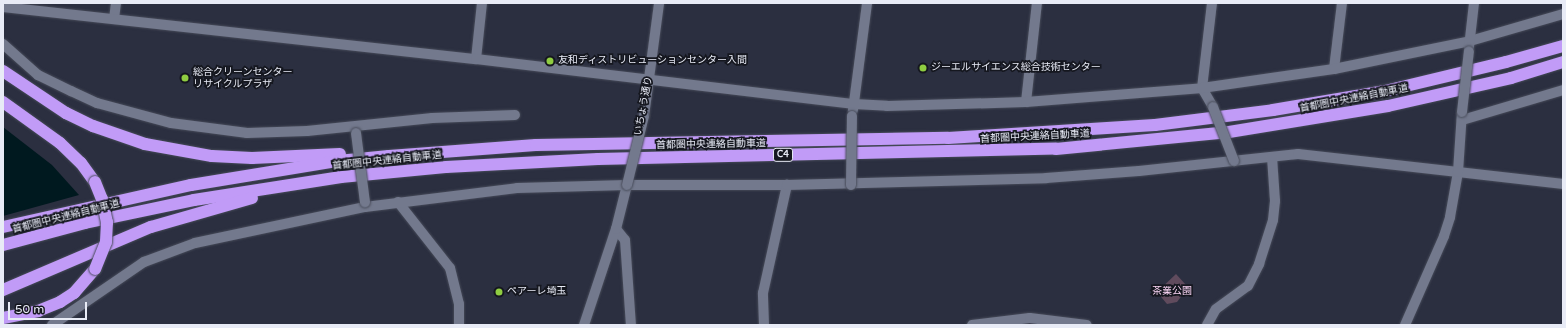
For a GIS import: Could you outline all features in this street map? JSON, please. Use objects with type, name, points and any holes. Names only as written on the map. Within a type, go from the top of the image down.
[{"type":"highway","name":"首都圏中央連絡自動車道","points":[[3,227],[199,183],[338,162],[475,149],[536,145],[948,138],[1155,125],[1274,110],[1385,91],[1506,62],[1563,46]]},
{"type":"highway","name":"首都圏中央連絡自動車道","points":[[3,245],[85,223],[194,200],[341,177],[446,167],[598,159],[948,153],[1056,149],[1158,140],[1276,126],[1388,106],[1511,78],[1563,62]]},
{"type":"highway","points":[[3,71],[38,97],[93,126],[121,136],[172,150],[252,158],[475,149]]},
{"type":"highway","points":[[3,102],[60,143],[81,163],[95,182],[102,199],[107,222],[106,242],[95,269],[78,290],[60,302],[38,311],[3,318]]},
{"type":"highway","points":[[3,290],[83,254],[208,209],[280,191],[446,167]]},
{"type":"street","points":[[114,19],[116,3]]},
{"type":"street","points":[[476,59],[482,3]]},
{"type":"street","name":"いちょう通り","points":[[584,325],[616,229],[628,185],[644,116],[650,81],[659,3]]},
{"type":"street","points":[[851,185],[852,116],[867,3]]},
{"type":"street","points":[[1026,102],[1038,3]]},
{"type":"street","points":[[1212,3],[1202,88],[1213,107],[1234,160]]},
{"type":"street","points":[[1334,69],[1342,3]]},
{"type":"street","points":[[1405,325],[1444,236],[1458,172],[1462,116],[1474,3]]},
{"type":"street","points":[[3,7],[476,59],[650,81],[854,104],[1026,102],[1202,88],[1334,69],[1469,46],[1563,14]]},
{"type":"street","points":[[3,44],[38,75],[71,91],[97,102],[171,123],[247,133],[355,130],[432,118],[515,115]]},
{"type":"street","points":[[1462,116],[1563,90]]},
{"type":"street","points":[[355,130],[365,204]]},
{"type":"street","points":[[52,325],[98,296],[122,275],[144,262],[195,243],[365,204],[398,202],[517,188],[628,185],[851,185],[1046,178],[1298,154],[1563,184]]},
{"type":"street","points":[[1207,325],[1216,309],[1248,286],[1259,264],[1273,220],[1275,201],[1272,157]]},
{"type":"street","points":[[764,325],[763,293],[787,185]]},
{"type":"street","points":[[398,202],[450,268],[459,304],[459,325]]},
{"type":"street","points":[[616,229],[625,240],[631,325]]},
{"type":"street","points":[[972,325],[1030,318],[1087,325]]},
{"type":"green space","name":"茶業公園","points":[[1176,274],[1186,285],[1186,290],[1177,302],[1167,304],[1157,292]]},
{"type":"water","points":[[3,127],[52,165],[79,195],[3,216]]},
{"type":"place","name":"友和ディストリビューションセンター入間","points":[[550,61]]},
{"type":"place","name":"ジーエルサイエンス総合技術センター","points":[[923,68]]},
{"type":"place","name":"総合クリーンセンター リサイクルプラザ","points":[[185,78]]},
{"type":"place","name":"ペアーレ埼玉","points":[[499,292]]}]
